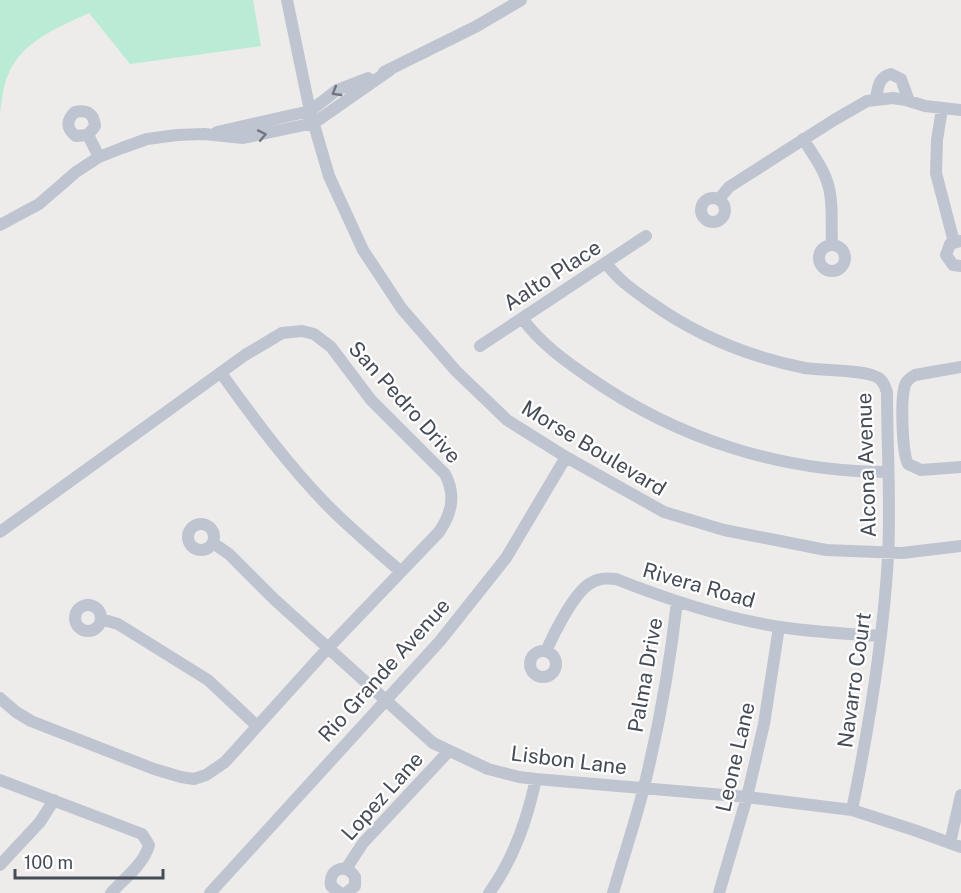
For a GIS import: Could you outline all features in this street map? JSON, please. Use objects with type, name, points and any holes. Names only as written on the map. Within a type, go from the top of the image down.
[{"type":"street","name":"Morse Boulevard","points":[[287,0],[310,111],[329,176],[358,239],[402,309],[456,371],[507,420],[566,457],[664,512],[724,530],[826,550],[888,554],[961,546]]},
{"type":"street","points":[[204,134],[310,111],[337,90],[390,70],[492,19],[521,0]]},
{"type":"street","points":[[0,225],[39,204],[76,172],[99,157],[147,139],[204,134],[243,138],[314,123],[390,70]]},
{"type":"street","points":[[876,99],[881,78],[891,74],[901,79],[909,101]]},
{"type":"street","points":[[719,198],[729,187],[803,139],[853,108],[876,99],[893,98],[925,106],[961,110]]},
{"type":"street","points":[[942,109],[935,158],[936,173],[957,242],[948,248],[947,259],[953,265],[961,266]]},
{"type":"street","points":[[88,135],[99,157]]},
{"type":"street","points":[[803,139],[820,166],[831,194],[832,245]]},
{"type":"street","name":"Aalto Place","points":[[480,346],[645,236]]},
{"type":"street","name":"Alcona Avenue","points":[[606,262],[622,283],[664,313],[712,339],[737,349],[806,368],[861,373],[878,378],[884,384],[887,392],[888,554]]},
{"type":"street","points":[[522,318],[543,343],[594,381],[641,411],[695,436],[747,453],[789,463],[841,470],[888,472]]},
{"type":"street","name":"San Pedro Drive","points":[[0,532],[221,372],[282,333],[302,331],[314,334],[331,347],[371,400],[445,474],[451,484],[452,509],[439,532],[328,648],[225,762],[206,775],[194,779],[154,769],[32,722],[0,698]]},
{"type":"street","points":[[961,367],[915,375],[909,378],[903,395],[903,449],[908,464],[921,470],[961,467]]},
{"type":"street","points":[[221,372],[272,442],[308,485],[346,524],[400,571]]},
{"type":"street","name":"Rio Grande Avenue","points":[[210,893],[440,641],[506,558],[566,457]]},
{"type":"street","name":"Lisbon Lane","points":[[213,543],[229,554],[274,599],[433,743],[448,752],[488,768],[519,777],[747,797],[852,810],[956,845]]},
{"type":"street","name":"Navarro Court","points":[[852,810],[876,678],[888,554]]},
{"type":"street","name":"Rivera Road","points":[[546,651],[554,631],[584,589],[599,579],[606,578],[616,579],[677,602],[733,618],[779,627],[881,636]]},
{"type":"street","name":"Palma Drive","points":[[613,893],[643,788],[664,693],[677,602]]},
{"type":"street","points":[[101,619],[118,624],[208,680],[257,726]]},
{"type":"street","name":"Leone Lane","points":[[719,893],[747,797],[766,716],[779,627]]},
{"type":"street","name":"Lopez Lane","points":[[340,893],[331,886],[334,871],[346,868],[363,843],[448,752]]},
{"type":"street","points":[[489,893],[515,849],[527,816],[536,779]]},
{"type":"street","points":[[0,780],[134,830],[147,839],[149,845],[142,860],[111,893]]},
{"type":"street","points":[[956,845],[961,795]]},
{"type":"street","points":[[0,865],[40,822],[54,800]]},
{"type":"street","name":"Lopez Lane","points":[[346,868],[353,873],[356,881],[352,889],[346,893]]},
{"type":"green space","points":[[0,0],[253,0],[261,46],[130,64],[89,13],[42,37],[22,53],[6,79],[0,113]]}]
